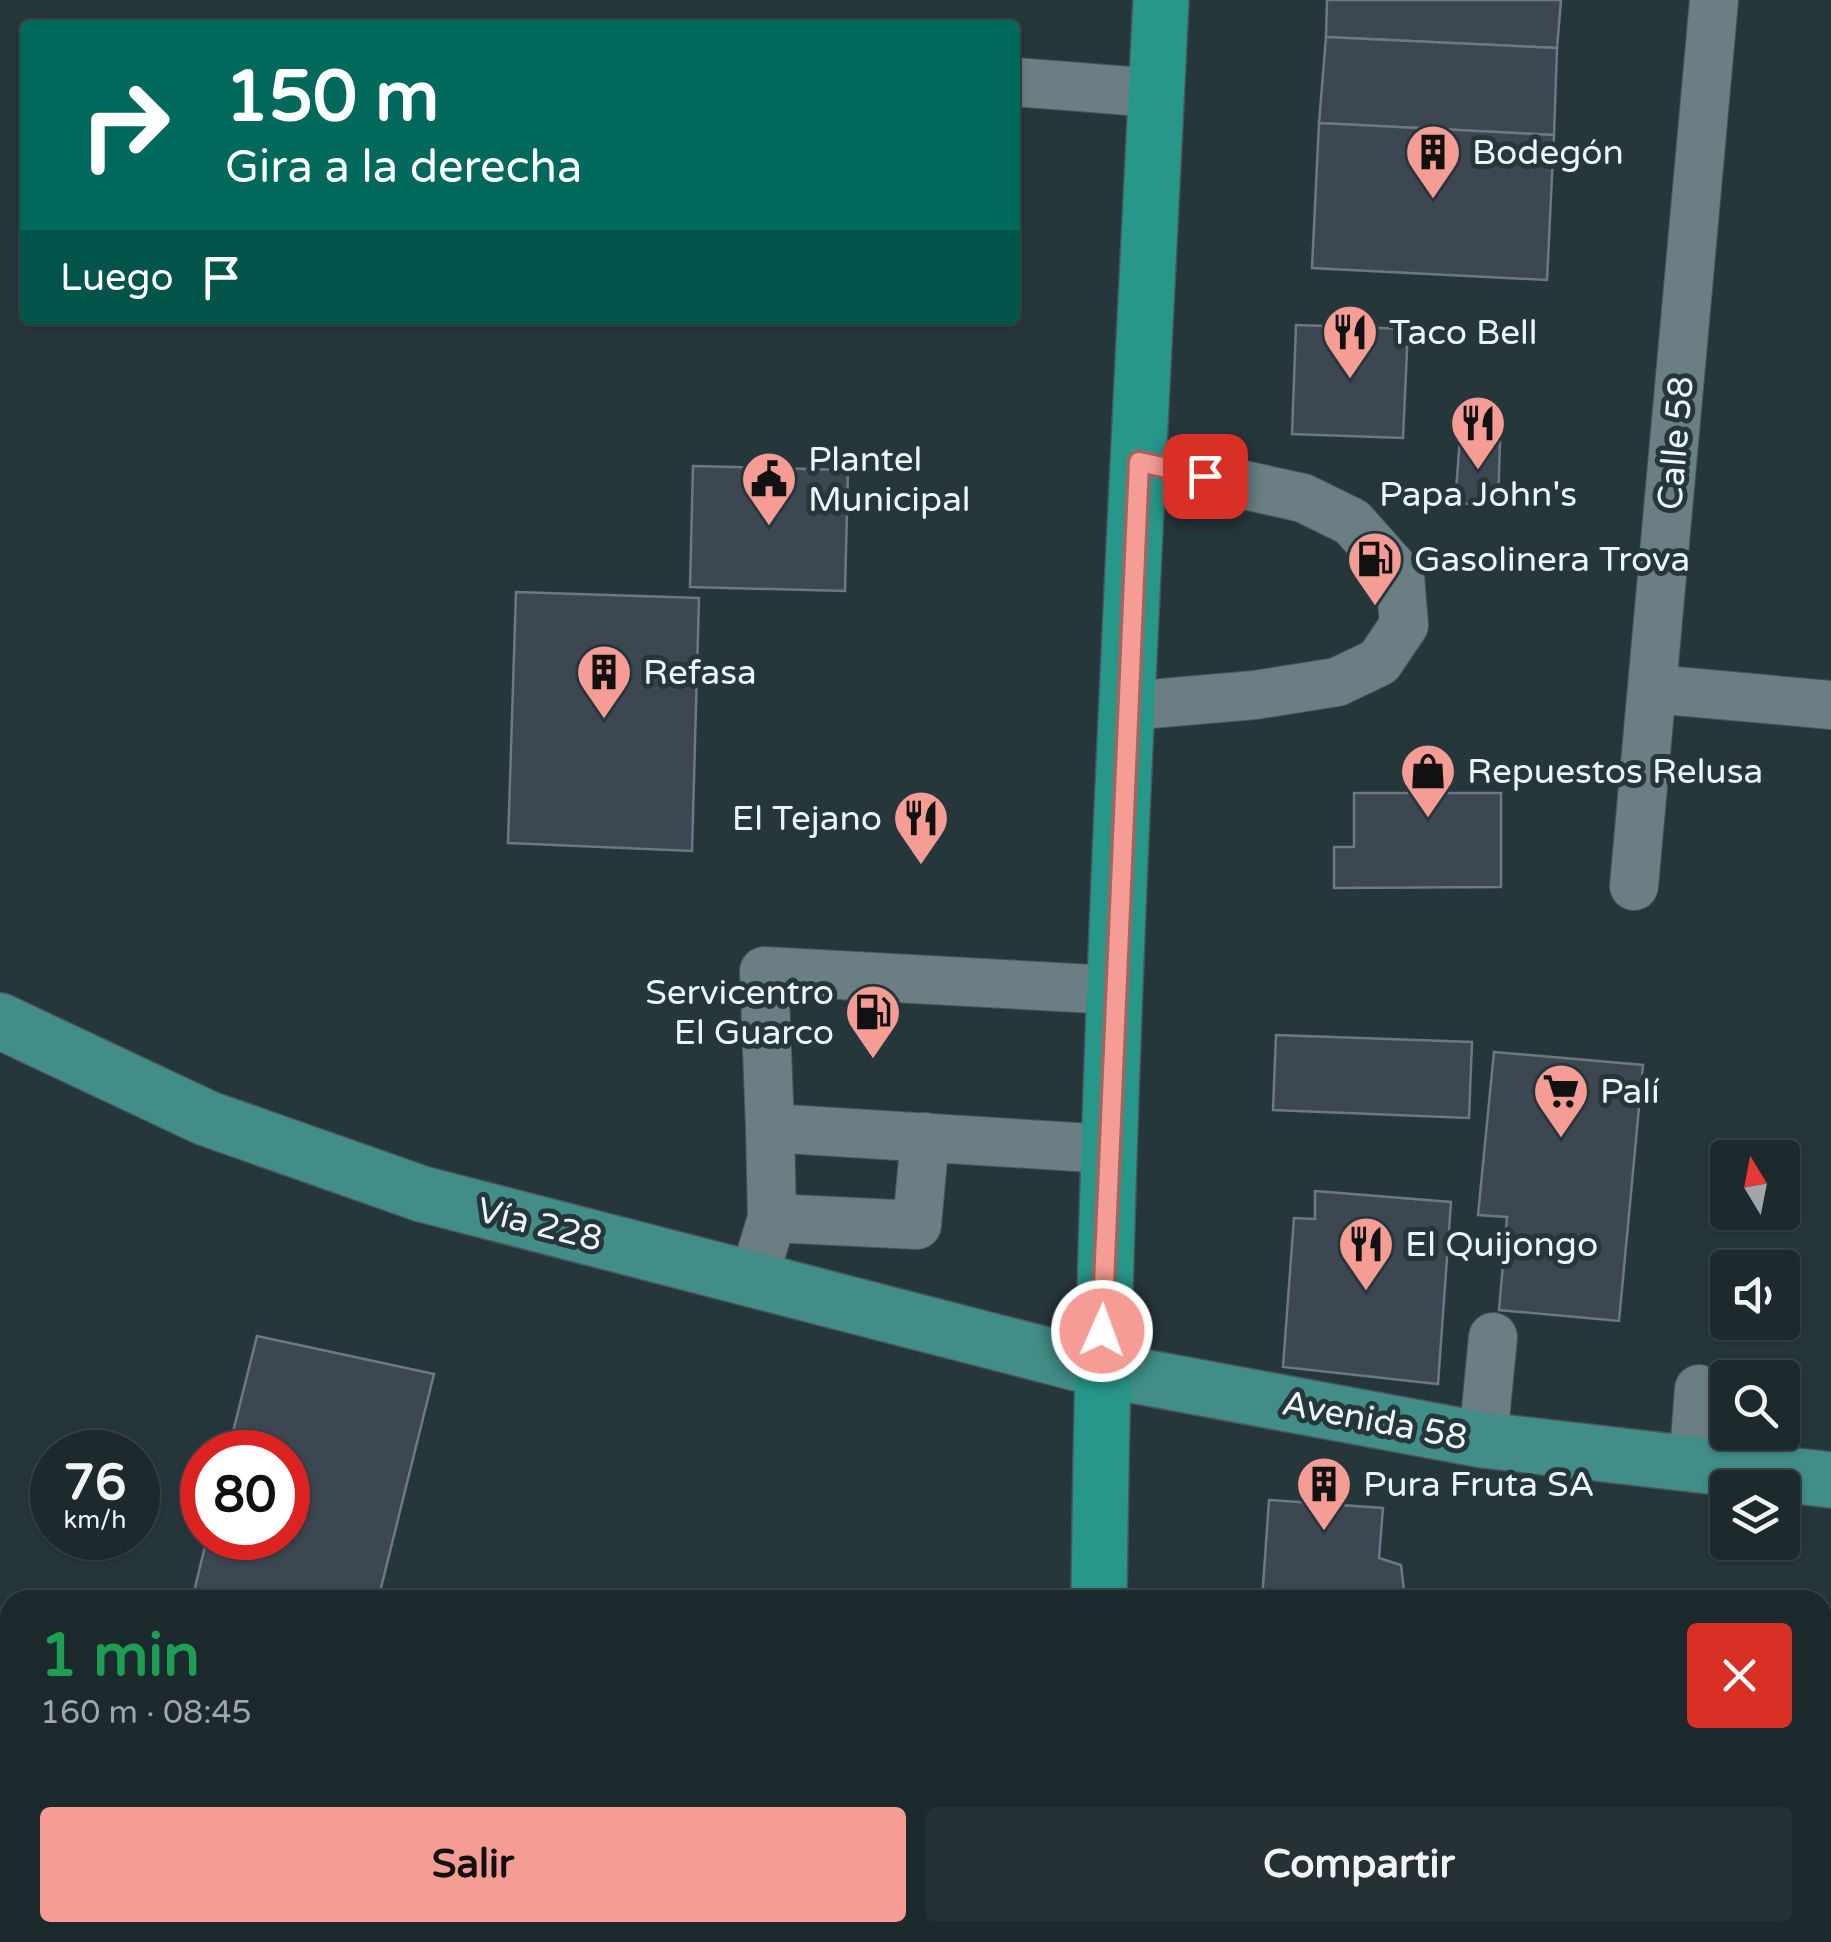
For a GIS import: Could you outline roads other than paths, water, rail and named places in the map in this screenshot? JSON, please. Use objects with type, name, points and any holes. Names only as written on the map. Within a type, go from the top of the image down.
[{"type":"highway","points":[[1099,1590],[1100,1369],[1113,990],[1161,0]]},
{"type":"main road","name":"Vía 228","points":[[0,1022],[206,1118],[422,1194],[1100,1369]]},
{"type":"main road","name":"Avenida 58","points":[[1100,1369],[1483,1440],[1831,1480]]},
{"type":"street","name":"Calle 58","points":[[1634,886],[1714,0]]},
{"type":"street","points":[[1020,82],[1156,94]]},
{"type":"street","points":[[1127,706],[1254,695],[1336,682],[1379,662],[1404,625],[1400,576],[1352,522],[1304,498],[1139,462]]},
{"type":"street","points":[[1653,689],[1831,705]]},
{"type":"street","points":[[754,1280],[772,1218],[764,972],[1113,990]]},
{"type":"street","points":[[770,1128],[1108,1150]]},
{"type":"street","points":[[772,1218],[917,1225],[925,1137]]},
{"type":"street","points":[[1483,1440],[1493,1337]]},
{"type":"street","points":[[1693,1467],[1698,1389]]},
{"type":"place","name":"Bodegón","points":[[1433,201]]},
{"type":"place","name":"Taco Bell","points":[[1350,381]]},
{"type":"place","name":"Papa John's","points":[[1478,472]]},
{"type":"place","name":"Plantel Municipal","points":[[769,528]]},
{"type":"place","name":"Gasolinera Trova","points":[[1375,608]]},
{"type":"place","name":"Refasa","points":[[604,721]]},
{"type":"place","name":"Repuestos Relusa","points":[[1428,820]]},
{"type":"place","name":"El Tejano","points":[[921,867]]},
{"type":"place","name":"Servicentro El Guarco","points":[[873,1061]]},
{"type":"place","name":"Palí","points":[[1561,1140]]},
{"type":"place","name":"El Quijongo","points":[[1366,1293]]},
{"type":"place","name":"Pura Fruta SA","points":[[1324,1533]]}]
